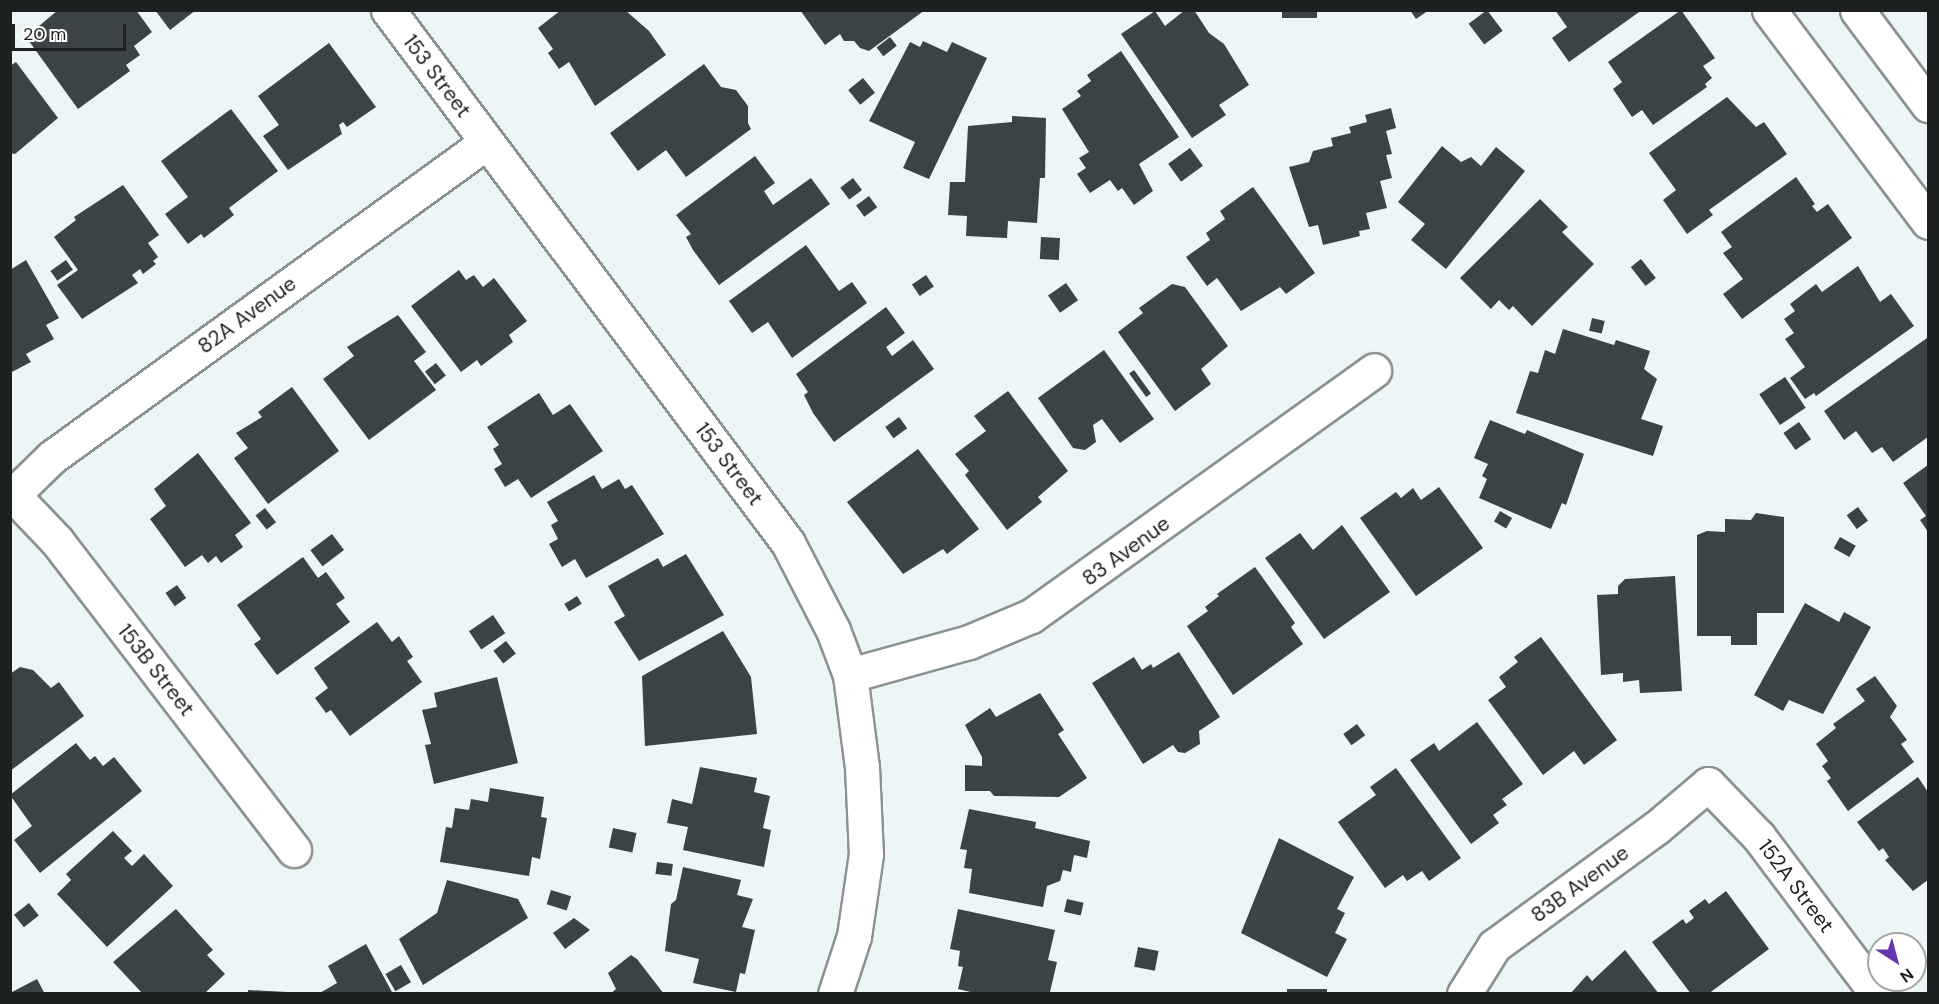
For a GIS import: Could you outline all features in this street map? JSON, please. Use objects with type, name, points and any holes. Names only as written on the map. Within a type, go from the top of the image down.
[{"type":"street","name":"153 Street","points":[[388,10],[788,543],[820,602],[850,675],[861,767],[866,854],[854,936],[835,993]]},
{"type":"street","points":[[1769,10],[1929,222]]},
{"type":"street","points":[[1857,10],[1929,105]]},
{"type":"street","name":"82A Avenue","points":[[13,495],[52,457],[487,141]]},
{"type":"street","name":"83 Avenue","points":[[850,675],[969,642],[1031,616],[1374,370]]},
{"type":"street","name":"153B Street","points":[[13,495],[57,541],[294,850]]},
{"type":"street","name":"83B Avenue","points":[[1464,993],[1494,946],[1656,828],[1708,784]]},
{"type":"street","name":"152A Street","points":[[1708,784],[1759,837],[1877,993]]},
{"type":"building","points":[[58,10],[136,10],[152,32],[134,46],[140,55],[126,65],[130,71],[78,109],[26,37]]},
{"type":"building","points":[[155,10],[196,10],[170,30]]},
{"type":"building","points":[[561,10],[625,10],[649,31],[666,55],[595,106],[569,62],[559,69],[548,53],[553,49],[538,28]]},
{"type":"building","points":[[800,10],[925,10],[869,51],[860,48],[854,41],[844,41],[840,34],[825,45]]},
{"type":"building","points":[[1185,10],[1194,10],[1209,33],[1224,44],[1249,85],[1219,105],[1226,115],[1192,138],[1121,34],[1155,11],[1165,26]]},
{"type":"building","points":[[1282,10],[1317,10],[1317,18],[1282,18]]},
{"type":"building","points":[[1410,10],[1429,10],[1416,19]]},
{"type":"building","points":[[1487,10],[1503,31],[1484,45],[1469,24]]},
{"type":"building","points":[[1555,10],[1642,10],[1569,62],[1552,38],[1567,27]]},
{"type":"building","points":[[1681,10],[1715,58],[1703,66],[1712,78],[1705,84],[1707,87],[1653,125],[1642,110],[1632,117],[1613,89],[1622,82],[1608,62]]},
{"type":"building","points":[[890,37],[897,46],[883,56],[877,47]]},
{"type":"building","points":[[923,41],[947,52],[952,42],[987,58],[929,179],[903,168],[915,142],[869,121],[910,42],[920,47]]},
{"type":"building","points":[[329,43],[376,107],[347,127],[343,122],[339,125],[342,134],[288,170],[263,136],[279,125],[258,96]]},
{"type":"building","points":[[1121,51],[1179,137],[1139,164],[1153,191],[1134,205],[1122,188],[1118,191],[1110,180],[1090,193],[1077,174],[1086,168],[1079,158],[1089,152],[1062,109],[1081,96],[1077,91],[1091,81],[1087,75]]},
{"type":"building","points":[[16,62],[58,118],[15,154],[10,153],[10,66]]},
{"type":"building","points":[[704,64],[721,87],[736,90],[748,106],[748,123],[751,129],[686,177],[666,150],[638,171],[610,133]]},
{"type":"building","points":[[863,78],[875,93],[860,105],[848,90]]},
{"type":"building","points":[[1727,97],[1756,127],[1764,122],[1787,154],[1709,210],[1713,215],[1687,234],[1663,200],[1676,190],[1649,153]]},
{"type":"building","points":[[1391,108],[1396,128],[1386,131],[1392,154],[1386,155],[1392,178],[1380,181],[1387,208],[1366,213],[1370,229],[1359,231],[1360,236],[1323,245],[1318,225],[1309,227],[1289,167],[1309,162],[1313,151],[1333,146],[1331,138],[1351,133],[1349,127],[1367,122],[1365,115]]},
{"type":"building","points":[[231,109],[278,171],[229,208],[234,215],[204,238],[201,234],[188,244],[165,214],[188,197],[161,161]]},
{"type":"building","points":[[1012,116],[1046,118],[1045,178],[1040,178],[1037,223],[1008,221],[1007,238],[966,236],[967,216],[948,215],[950,182],[965,182],[968,126],[1012,122]]},
{"type":"building","points":[[1442,146],[1461,162],[1471,157],[1481,166],[1496,147],[1525,171],[1446,269],[1411,240],[1425,224],[1398,202]]},
{"type":"building","points":[[1190,148],[1203,166],[1181,182],[1168,164]]},
{"type":"building","points":[[755,156],[775,183],[764,191],[773,205],[811,178],[830,204],[719,285],[693,250],[686,237],[691,234],[676,215]]},
{"type":"building","points":[[1796,177],[1815,204],[1812,206],[1817,212],[1828,204],[1852,238],[1742,319],[1723,294],[1743,279],[1723,253],[1732,247],[1721,232]]},
{"type":"building","points":[[853,178],[862,190],[849,200],[840,188]]},
{"type":"building","points":[[123,185],[159,235],[148,243],[158,257],[153,261],[156,264],[143,274],[140,269],[132,275],[138,283],[82,319],[57,285],[78,270],[54,237],[76,220],[74,217]]},
{"type":"building","points":[[1253,187],[1315,273],[1286,294],[1280,287],[1241,311],[1217,278],[1207,286],[1186,257],[1210,240],[1206,233],[1225,219],[1220,211]]},
{"type":"building","points":[[869,196],[877,207],[864,217],[856,205]]},
{"type":"building","points":[[1540,199],[1568,227],[1562,232],[1594,264],[1532,326],[1513,306],[1509,310],[1499,300],[1491,309],[1460,278]]},
{"type":"building","points":[[1041,237],[1060,238],[1059,260],[1040,259]]},
{"type":"building","points":[[806,245],[839,291],[852,282],[867,303],[792,358],[768,322],[752,333],[729,301]]},
{"type":"building","points":[[1641,259],[1656,278],[1646,286],[1631,267]]},
{"type":"building","points":[[26,260],[59,318],[46,325],[54,339],[26,354],[31,362],[10,373],[10,270]]},
{"type":"building","points":[[66,260],[73,270],[57,281],[50,271]]},
{"type":"building","points":[[1858,266],[1880,302],[1891,294],[1914,326],[1816,396],[1814,393],[1805,399],[1790,378],[1805,367],[1785,339],[1794,333],[1784,319],[1795,311],[1790,304],[1816,284],[1822,292]]},
{"type":"building","points":[[459,270],[466,280],[474,275],[483,287],[494,278],[527,321],[509,335],[513,342],[481,366],[477,360],[461,372],[411,306]]},
{"type":"building","points":[[926,275],[934,287],[920,296],[912,285]]},
{"type":"building","points":[[1066,283],[1078,300],[1060,313],[1048,296]]},
{"type":"building","points":[[1172,284],[1185,287],[1228,346],[1201,369],[1211,384],[1175,411],[1118,332],[1143,313],[1139,308]]},
{"type":"building","points":[[886,307],[905,333],[886,347],[892,356],[913,340],[934,369],[834,442],[813,413],[804,395],[808,392],[796,374]]},
{"type":"building","points":[[398,315],[426,352],[414,361],[436,390],[369,440],[323,379],[354,356],[347,347]]},
{"type":"building","points":[[1592,318],[1605,321],[1602,334],[1589,331]]},
{"type":"building","points":[[1563,329],[1614,345],[1616,340],[1650,351],[1644,369],[1657,379],[1641,419],[1663,426],[1653,456],[1516,413],[1530,371],[1538,373],[1545,350],[1555,354]]},
{"type":"building","points":[[1927,338],[1928,437],[1893,462],[1882,447],[1872,453],[1856,431],[1844,440],[1824,411]]},
{"type":"building","points":[[1104,350],[1154,419],[1120,443],[1102,419],[1093,425],[1096,442],[1085,450],[1073,448],[1038,398]]},
{"type":"building","points":[[436,363],[446,376],[435,384],[425,372]]},
{"type":"building","points":[[1134,370],[1151,393],[1146,397],[1129,374]]},
{"type":"building","points":[[1785,377],[1806,408],[1780,425],[1759,394]]},
{"type":"building","points":[[292,387],[339,451],[268,504],[234,458],[248,448],[236,433],[262,417],[258,412]]},
{"type":"building","points":[[1008,391],[1068,471],[1038,497],[1042,502],[1007,530],[965,475],[969,471],[955,454],[986,431],[974,416]]},
{"type":"building","points":[[539,393],[553,415],[570,404],[603,451],[531,498],[518,479],[505,487],[494,469],[502,464],[493,449],[499,445],[487,427]]},
{"type":"building","points":[[899,417],[907,428],[893,438],[885,427]]},
{"type":"building","points":[[1490,420],[1525,434],[1527,430],[1584,454],[1566,505],[1562,503],[1551,529],[1479,498],[1487,479],[1482,476],[1488,464],[1474,458]]},
{"type":"building","points":[[1799,422],[1811,439],[1795,450],[1783,433]]},
{"type":"building","points":[[918,449],[979,529],[947,554],[943,549],[903,574],[847,502]]},
{"type":"building","points":[[198,453],[251,523],[235,535],[243,547],[221,563],[216,556],[208,563],[202,555],[185,567],[150,519],[166,506],[154,489]]},
{"type":"building","points":[[1928,465],[1928,532],[1920,520],[1926,516],[1903,483]]},
{"type":"building","points":[[594,475],[602,489],[619,479],[625,489],[632,485],[664,534],[586,578],[575,559],[562,567],[549,544],[558,539],[551,525],[558,521],[547,502]]},
{"type":"building","points":[[1439,487],[1483,548],[1416,596],[1360,518],[1396,492],[1401,498],[1413,488],[1421,500]]},
{"type":"building","points":[[1858,507],[1868,521],[1857,529],[1847,515]]},
{"type":"building","points":[[265,508],[276,522],[267,530],[256,515]]},
{"type":"building","points":[[1500,511],[1512,518],[1506,528],[1494,521]]},
{"type":"building","points":[[1756,513],[1784,517],[1784,613],[1757,613],[1757,645],[1731,645],[1731,636],[1697,636],[1697,535],[1707,531],[1725,532],[1725,519],[1751,520]]},
{"type":"building","points":[[1342,525],[1390,592],[1324,639],[1265,558],[1300,533],[1313,550]]},
{"type":"building","points":[[332,534],[344,550],[322,566],[310,550]]},
{"type":"building","points":[[1840,537],[1856,546],[1849,557],[1834,548]]},
{"type":"building","points":[[686,554],[724,615],[639,661],[614,622],[625,616],[608,586],[658,558],[663,567]]},
{"type":"building","points":[[303,557],[318,578],[326,572],[345,598],[336,604],[350,622],[277,675],[254,644],[261,639],[237,605]]},
{"type":"building","points":[[1255,567],[1295,623],[1291,627],[1303,644],[1233,695],[1187,626],[1208,611],[1205,607],[1219,596],[1217,594]]},
{"type":"building","points":[[1675,576],[1682,691],[1640,693],[1639,680],[1623,682],[1623,673],[1601,675],[1597,595],[1618,594],[1618,586],[1625,579]]},
{"type":"building","points":[[177,585],[186,598],[175,606],[166,593]]},
{"type":"building","points":[[577,596],[582,604],[569,612],[564,604]]},
{"type":"building","points":[[1805,603],[1839,622],[1844,612],[1871,627],[1823,714],[1789,700],[1783,711],[1754,695]]},
{"type":"building","points":[[493,615],[505,633],[481,649],[469,631]]},
{"type":"building","points":[[377,622],[392,642],[399,636],[413,657],[407,661],[422,682],[350,736],[331,710],[326,713],[315,698],[328,688],[314,668]]},
{"type":"building","points":[[723,631],[751,677],[757,734],[645,746],[642,676]]},
{"type":"building","points":[[1541,637],[1617,740],[1584,765],[1574,751],[1543,775],[1488,700],[1506,687],[1499,677],[1518,662],[1514,657]]},
{"type":"building","points":[[506,641],[516,654],[503,663],[493,651]]},
{"type":"building","points":[[1179,652],[1220,717],[1199,731],[1200,744],[1185,753],[1178,752],[1173,745],[1143,764],[1092,683],[1134,657],[1142,670],[1151,664],[1153,668]]},
{"type":"building","points":[[20,667],[33,670],[51,688],[59,682],[84,716],[10,771],[10,674]]},
{"type":"building","points":[[1875,676],[1897,706],[1890,717],[1907,740],[1901,744],[1914,762],[1848,811],[1827,781],[1831,778],[1822,766],[1828,761],[1816,744],[1836,728],[1833,724],[1865,701],[1856,689]]},
{"type":"building","points":[[497,677],[518,763],[434,784],[425,745],[431,744],[422,710],[437,707],[434,693]]},
{"type":"building","points":[[1040,693],[1064,730],[1058,734],[1087,778],[1059,797],[994,796],[990,791],[965,791],[965,765],[982,766],[982,757],[965,725],[990,708],[996,717]]},
{"type":"building","points":[[1477,722],[1523,784],[1502,799],[1507,805],[1493,815],[1499,823],[1471,844],[1410,760],[1434,743],[1439,751]]},
{"type":"building","points":[[1357,724],[1365,735],[1351,745],[1343,734]]},
{"type":"building","points":[[76,743],[90,760],[95,756],[103,766],[114,757],[142,791],[40,873],[14,840],[32,826],[10,795]]},
{"type":"building","points":[[700,767],[757,778],[754,792],[770,796],[763,828],[771,830],[764,867],[683,850],[688,827],[667,823],[672,799],[692,804]]},
{"type":"building","points":[[1396,768],[1461,858],[1429,881],[1422,871],[1407,881],[1403,875],[1385,888],[1338,822],[1376,795],[1370,787]]},
{"type":"building","points":[[1918,777],[1928,792],[1928,880],[1913,891],[1885,860],[1889,857],[1883,848],[1879,851],[1857,822]]},
{"type":"building","points":[[490,788],[544,797],[541,817],[547,818],[540,859],[532,857],[529,876],[440,862],[446,827],[452,828],[455,808],[469,810],[471,799],[488,802]]},
{"type":"building","points":[[969,809],[1036,822],[1035,828],[1090,841],[1087,858],[1074,855],[1071,872],[1063,870],[1060,881],[1047,886],[1043,907],[969,893],[972,869],[964,868],[967,850],[960,849]]},
{"type":"building","points":[[613,828],[636,833],[632,853],[609,848]]},
{"type":"building","points":[[113,831],[132,851],[124,858],[132,866],[144,854],[173,886],[107,947],[57,894],[71,880],[66,874]]},
{"type":"building","points":[[1279,838],[1354,877],[1337,909],[1345,913],[1335,933],[1347,939],[1327,977],[1241,933]]},
{"type":"building","points":[[657,862],[673,864],[671,876],[656,874]]},
{"type":"building","points":[[683,867],[741,880],[737,895],[753,899],[742,927],[755,930],[745,974],[740,973],[736,992],[693,983],[699,959],[665,951],[671,904],[676,900]]},
{"type":"building","points":[[447,880],[518,899],[528,918],[423,985],[399,939],[437,913]]},
{"type":"building","points":[[551,890],[571,896],[567,910],[547,904]]},
{"type":"building","points":[[1726,891],[1769,949],[1708,994],[1691,994],[1652,942],[1683,919],[1686,924],[1694,918],[1689,911],[1705,899],[1709,904]]},
{"type":"building","points":[[1067,899],[1084,903],[1081,915],[1064,912]]},
{"type":"building","points":[[29,903],[39,916],[24,927],[14,915]]},
{"type":"building","points":[[176,909],[213,950],[207,955],[225,974],[204,994],[143,994],[113,962]]},
{"type":"building","points":[[958,909],[1055,930],[1048,960],[1057,962],[1050,992],[979,994],[958,989],[963,967],[958,966],[960,951],[950,949]]},
{"type":"building","points":[[574,918],[590,930],[565,949],[553,933]]},
{"type":"building","points":[[366,944],[393,994],[318,994],[337,983],[328,966]]},
{"type":"building","points":[[1138,947],[1159,951],[1155,971],[1134,967]]},
{"type":"building","points":[[1625,950],[1659,994],[1570,994],[1587,975],[1592,981]]},
{"type":"building","points":[[631,955],[637,959],[664,994],[610,994],[616,989],[608,973]]},
{"type":"building","points":[[401,965],[411,982],[395,991],[385,974]]},
{"type":"building","points":[[37,979],[45,994],[10,994],[10,993]]},
{"type":"building","points":[[1287,989],[1327,989],[1327,994],[1287,994]]},
{"type":"building","points":[[248,990],[287,992],[287,994],[248,994]]}]
